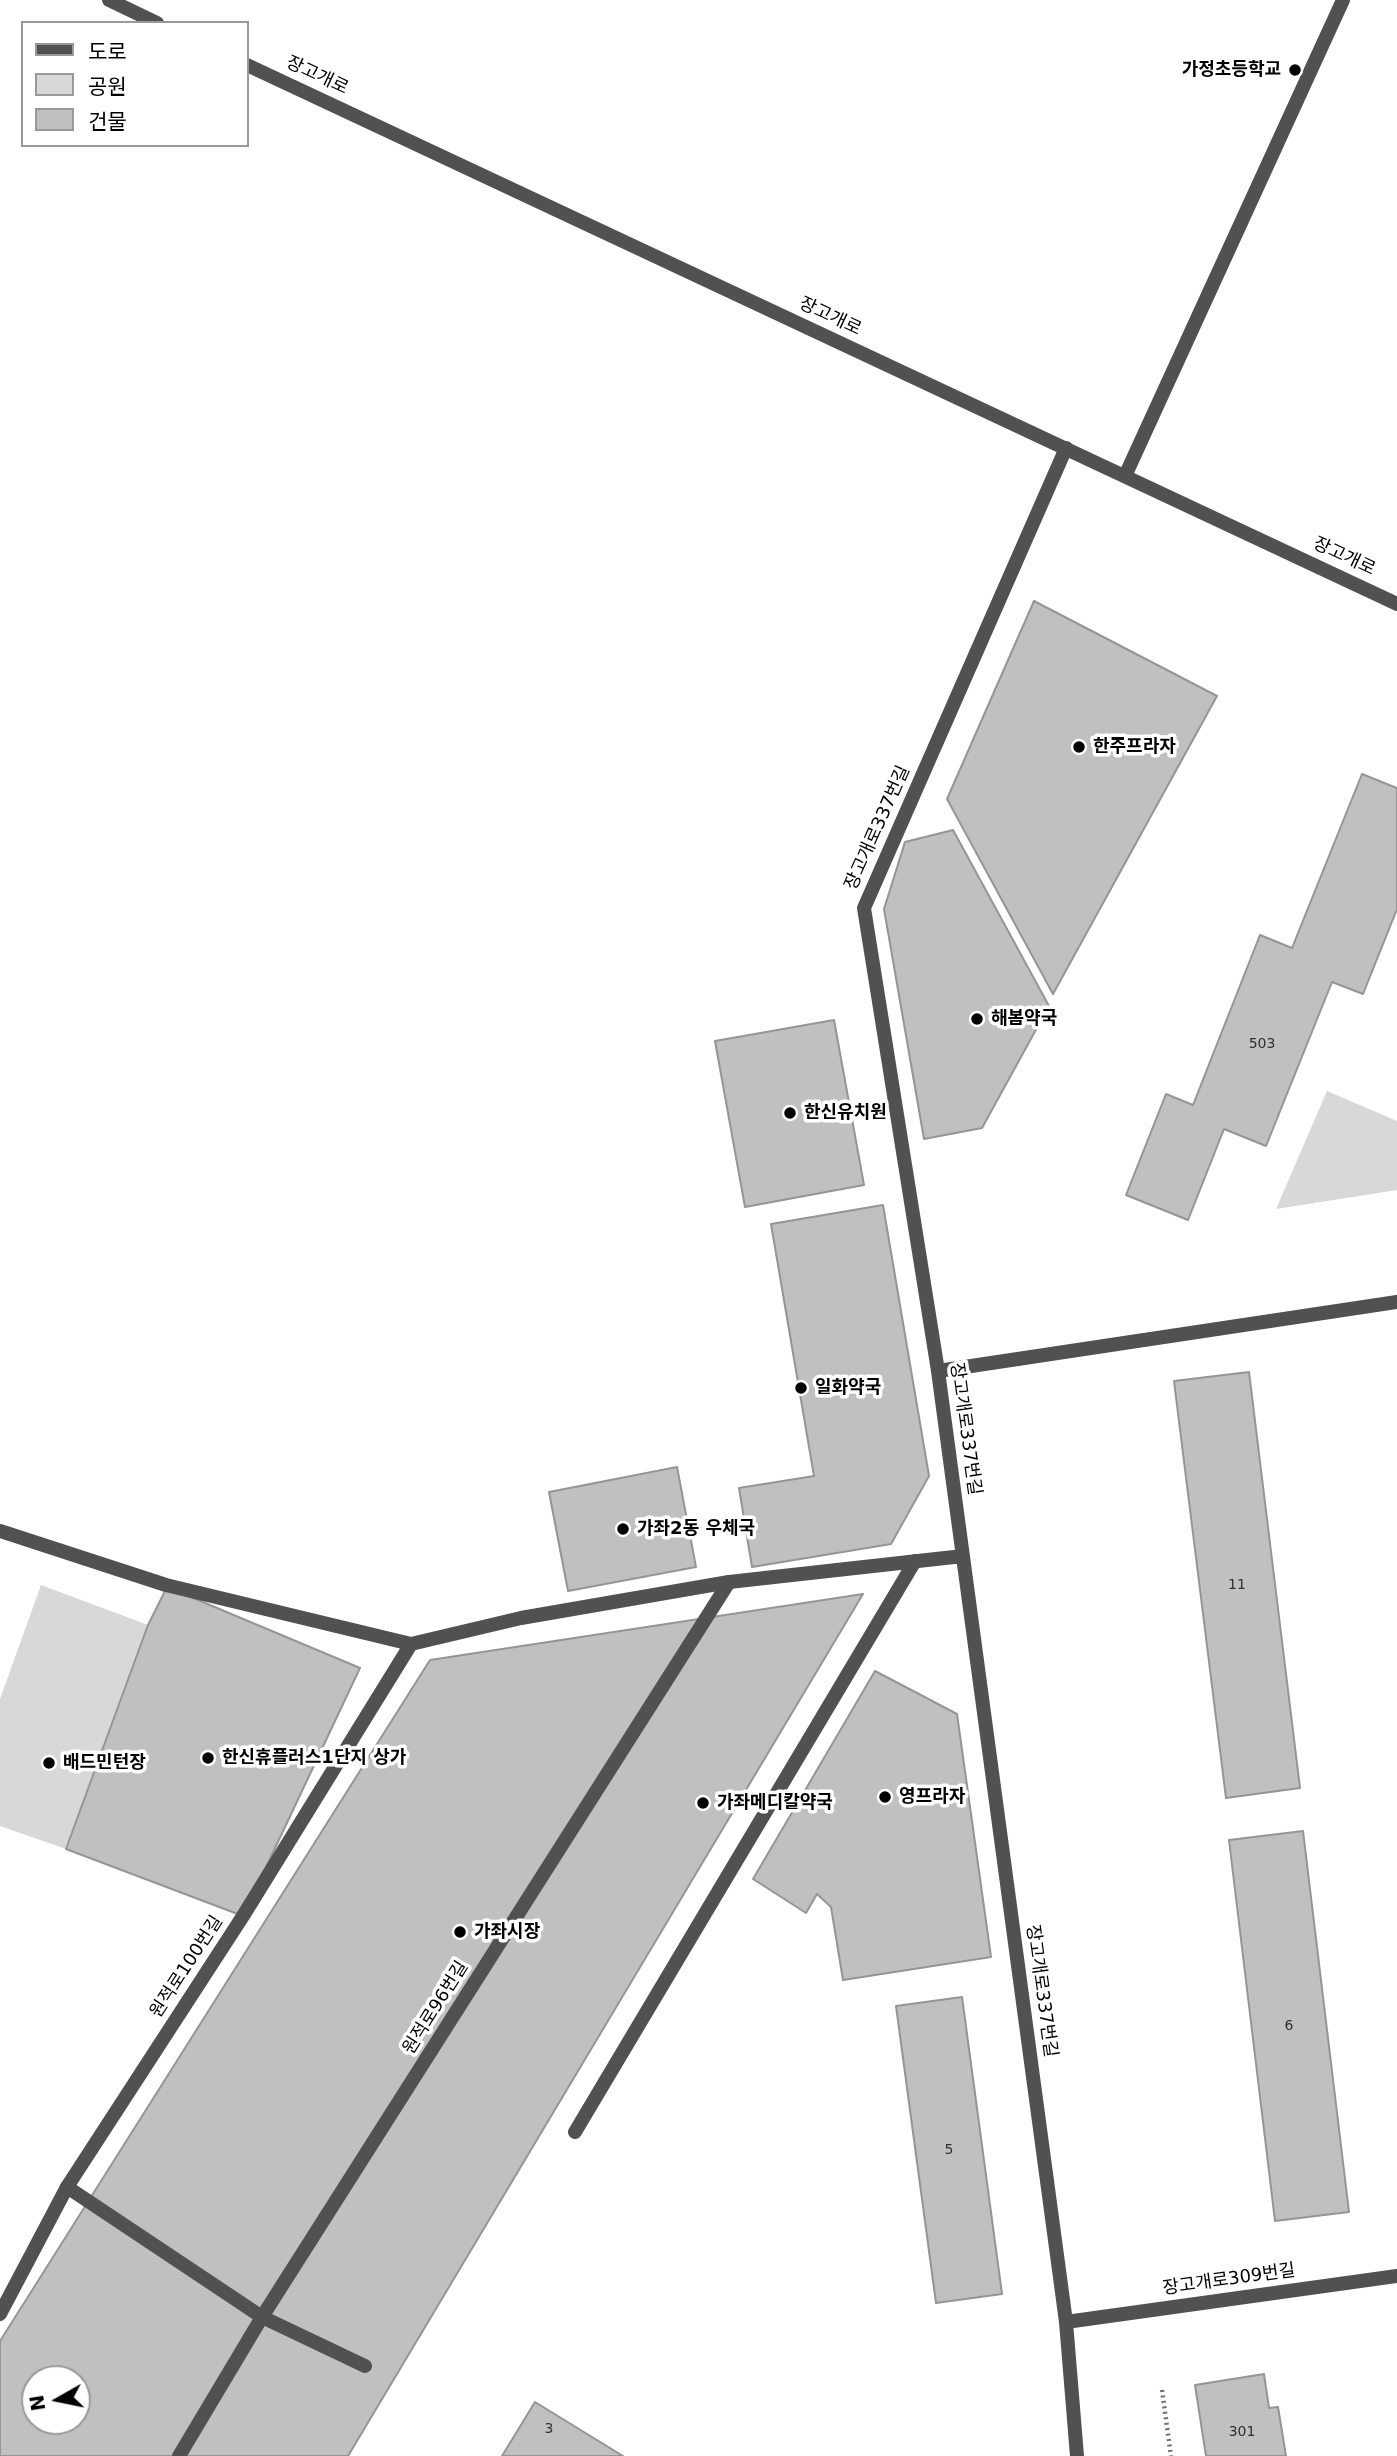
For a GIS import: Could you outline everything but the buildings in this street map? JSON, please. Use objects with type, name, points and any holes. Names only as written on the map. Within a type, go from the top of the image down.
[{"type":"street","points":[[109,0],[153,21]]},
{"type":"street","points":[[1125,476],[1343,0]]},
{"type":"street","name":"장고개로","points":[[248,65],[1397,604]]},
{"type":"street","name":"장고개로337번길","points":[[1066,448],[864,908],[938,1371],[1066,2322],[1077,2456]]},
{"type":"street","points":[[938,1371],[1397,1302]]},
{"type":"street","points":[[0,1531],[166,1586],[411,1644],[521,1618],[729,1582],[963,1556]]},
{"type":"street","points":[[575,2133],[915,1561]]},
{"type":"street","name":"원적로96번길","points":[[178,2456],[262,2317],[729,1582]]},
{"type":"street","name":"원적로100번길","points":[[0,2314],[67,2187],[243,1916],[411,1644]]},
{"type":"street","points":[[67,2187],[262,2317],[365,2366]]},
{"type":"street","name":"장고개로309번길","points":[[1066,2322],[1397,2276]]},
{"type":"path","points":[[1162,2390],[1171,2456]]},
{"type":"green space","points":[[1327,1091],[1397,1121],[1397,1190],[1276,1209]]},
{"type":"green space","name":"배드민턴장","points":[[41,1585],[148,1625],[66,1849],[0,1826],[0,1699]]},
{"type":"place","name":"가정초등학교","points":[[1295,70]]},
{"type":"place","name":"한주프라자","points":[[1079,747]]},
{"type":"place","name":"해봄약국","points":[[977,1019]]},
{"type":"place","name":"한신유치원","points":[[790,1113]]},
{"type":"place","name":"일화약국","points":[[801,1388]]},
{"type":"place","name":"가좌2동 우체국","points":[[623,1529]]},
{"type":"place","name":"한신휴플러스1단지 상가","points":[[208,1758]]},
{"type":"place","name":"배드민턴장","points":[[49,1763]]},
{"type":"place","name":"영프라자","points":[[885,1797]]},
{"type":"place","name":"가좌메디칼약국","points":[[703,1803]]},
{"type":"place","name":"가좌시장","points":[[460,1932]]}]
